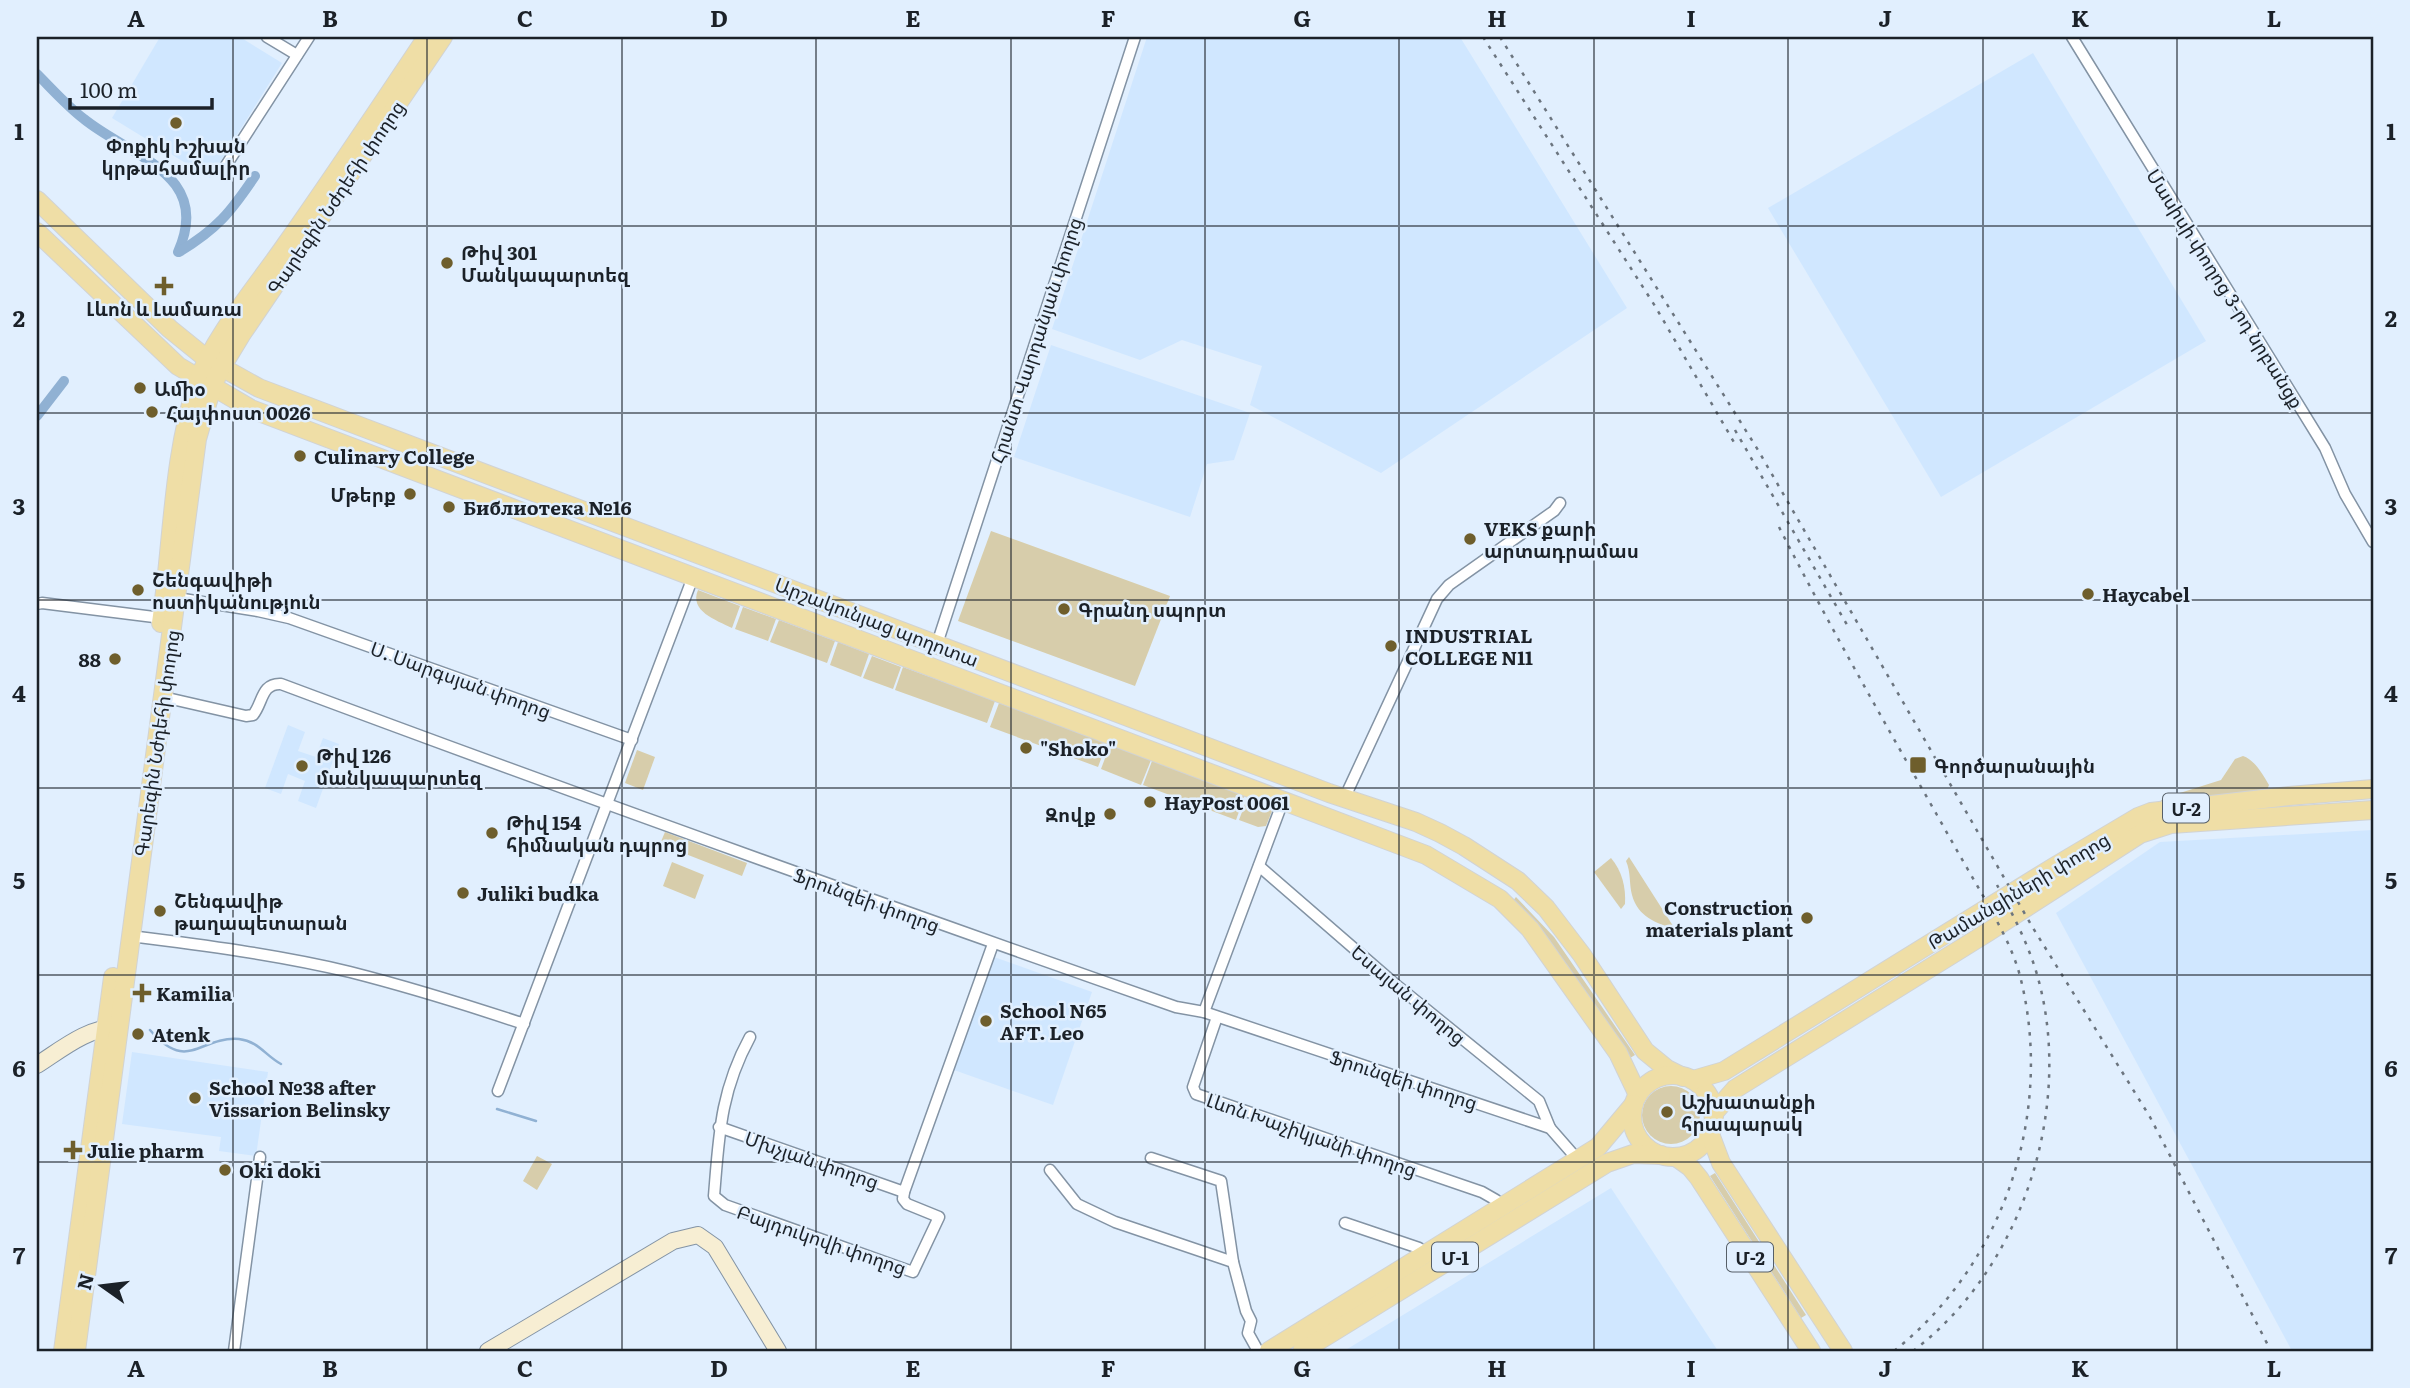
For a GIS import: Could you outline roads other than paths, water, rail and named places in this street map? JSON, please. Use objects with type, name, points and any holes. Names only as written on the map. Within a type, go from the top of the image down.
[{"type":"main road","name":"Գարեգին Նժդեհի փողոց","points":[[76,1351],[183,444],[214,364],[220,337],[427,37]]},
{"type":"main road","name":"Գարեգին Նժդեհի փողոց","points":[[214,364],[241,335],[443,37]]},
{"type":"main road","name":"Արշակունյաց պողոտա","points":[[37,200],[170,329],[214,364],[259,388],[1344,799],[1416,822],[1455,840],[1518,881],[1546,908],[1582,955],[1646,1051],[1667,1069],[1688,1079]]},
{"type":"main road","name":"Արշակունյաց պողոտա","points":[[37,232],[178,366],[251,409],[1426,855],[1500,899],[1530,929],[1618,1053],[1636,1099]]},
{"type":"main road","name":"Գարեգին Նժդեհի փողոց","points":[[64,1351],[113,1027],[130,936],[205,384]]},
{"type":"main road","points":[[469,492],[481,485],[478,471]]},
{"type":"main road","points":[[504,505],[497,498],[495,490],[500,485],[509,483]]},
{"type":"main road","points":[[928,667],[937,644]]},
{"type":"main road","name":"Թամանցիների փողոց","points":[[1688,1079],[1724,1071],[2138,817],[2165,810],[2373,789]]},
{"type":"main road","points":[[1335,820],[1344,799]]},
{"type":"main road","name":"Թամանցիների փողոց","points":[[1713,1114],[1735,1089],[1998,926],[2140,834],[2171,824],[2373,810]]},
{"type":"main road","points":[[1500,899],[1506,883],[1518,881]]},
{"type":"main road","points":[[1662,1077],[1688,1079],[1707,1094],[1713,1114],[1710,1133],[1696,1150],[1668,1156],[1649,1150],[1634,1129],[1632,1116],[1636,1099],[1653,1080],[1662,1077]]},
{"type":"main road","name":"Մ-1","points":[[1269,1351],[1598,1147],[1636,1099]]},
{"type":"main road","name":"Մ-2","points":[[1710,1133],[1721,1163],[1843,1351]]},
{"type":"main road","name":"Մ-1","points":[[1302,1351],[1607,1163],[1633,1154],[1668,1156]]},
{"type":"main road","name":"Մ-2","points":[[1668,1156],[1690,1167],[1699,1178],[1811,1351]]},
{"type":"main road","points":[[1800,1336],[1808,1322],[1823,1321]]},
{"type":"street","points":[[267,37],[297,55]]},
{"type":"street","points":[[225,167],[309,37]]},
{"type":"street","name":"Հրանտ Վարդանյան փողոց","points":[[937,644],[1135,37]]},
{"type":"street","name":"Մասիսի փողոց 3-րդ նրբանցք","points":[[2072,37],[2325,448],[2346,494],[2373,542]]},
{"type":"street","points":[[1344,799],[1437,599],[1449,585],[1554,511],[1560,503]]},
{"type":"street","points":[[499,1091],[693,577]]},
{"type":"street","name":"Ս. Սարգսյան փողոց","points":[[177,598],[289,618],[632,740]]},
{"type":"street","points":[[37,604],[162,618]]},
{"type":"street","name":"Ֆրունզեի փողոց","points":[[163,697],[253,715],[266,688],[281,684],[993,944],[1176,1007],[1204,1012],[1550,1128]]},
{"type":"street","points":[[1204,1012],[1283,801]]},
{"type":"street","name":"Եսայան փողոց","points":[[1259,866],[1395,984],[1539,1101],[1550,1128]]},
{"type":"street","points":[[130,936],[275,957],[349,972],[524,1024]]},
{"type":"street","points":[[904,1192],[993,944]]},
{"type":"street","name":"Լևոն Խաչիկյանի փողոց","points":[[1217,1017],[1193,1087],[1196,1094],[1482,1192],[1502,1207]]},
{"type":"street","points":[[37,1065],[92,1031],[113,1027]]},
{"type":"street","name":"Բայդուկովի փողոց","points":[[750,1037],[729,1081],[719,1127],[714,1196],[725,1205],[911,1272],[916,1269],[939,1217],[907,1204],[903,1199],[904,1192]]},
{"type":"street","name":"Մխչյան փողոց","points":[[719,1127],[904,1192]]},
{"type":"street","points":[[1550,1128],[1578,1160]]},
{"type":"street","points":[[234,1351],[260,1157]]},
{"type":"street","points":[[1151,1158],[1221,1181],[1233,1262],[1251,1321],[1248,1333],[1258,1351]]},
{"type":"street","points":[[1050,1170],[1077,1204],[1115,1222],[1233,1262]]},
{"type":"street","points":[[1345,1223],[1419,1248],[1423,1256]]},
{"type":"street","points":[[488,1351],[673,1241],[698,1235],[715,1247],[778,1351]]},
{"type":"waterway","points":[[37,74],[84,119],[162,170],[176,186],[185,204],[186,225],[178,252]]},
{"type":"waterway","points":[[179,252],[222,219],[255,176]]},
{"type":"waterway","points":[[37,416],[64,381]]},
{"type":"waterway","points":[[150,1030],[174,1050],[194,1050],[225,1040],[246,1040],[281,1064]]},
{"type":"waterway","points":[[497,1109],[536,1121]]},
{"type":"railway","points":[[1483,37],[1655,306],[1735,444]]},
{"type":"railway","points":[[1500,37],[1758,450],[2033,928],[2150,1117],[2271,1351]]},
{"type":"railway","points":[[1735,430],[1850,630]]},
{"type":"railway","points":[[1779,527],[1856,672],[2004,936],[2021,980],[2029,1031],[2030,1083],[2024,1134],[2011,1184],[1991,1231],[1964,1276],[1932,1316],[1894,1351]]},
{"type":"railway","points":[[1913,1351],[1951,1317],[1984,1276],[2010,1231],[2030,1182],[2043,1132],[2049,1080],[2047,1028],[2038,978],[2020,930],[1997,885]]},
{"type":"place","name":"Փոքիկ Իշխան կրթահամալիր","points":[[176,123]]},
{"type":"place","name":"Թիվ 301 Մանկապարտեզ","points":[[447,263]]},
{"type":"place","name":"Լևոն և Լամառա","points":[[164,286]]},
{"type":"place","name":"Ամիօ","points":[[140,388]]},
{"type":"place","name":"Հայփոստ 0026","points":[[152,412]]},
{"type":"place","name":"Culinary College","points":[[300,456]]},
{"type":"place","name":"Մթերք","points":[[410,494]]},
{"type":"place","name":"Библиотека №16","points":[[449,507]]},
{"type":"place","name":"VEKS քարի արտադրամաս","points":[[1470,539]]},
{"type":"place","name":"Շենգավիթի ոստիկանություն","points":[[138,590]]},
{"type":"place","name":"Haycabel","points":[[2088,594]]},
{"type":"place","name":"Գրանդ սպորտ","points":[[1064,609]]},
{"type":"place","name":"INDUSTRIAL COLLEGE N11","points":[[1391,646]]},
{"type":"place","name":"88","points":[[115,659]]},
{"type":"place","name":"\"Shoko\"","points":[[1026,748]]},
{"type":"place","name":"Գործարանային","points":[[1918,765]]},
{"type":"place","name":"Թիվ 126 մանկապարտեզ","points":[[302,766]]},
{"type":"place","name":"HayPost 0061","points":[[1150,802]]},
{"type":"place","name":"Զովք","points":[[1110,814]]},
{"type":"place","name":"Թիվ 154 հիմնական դպրոց","points":[[492,833]]},
{"type":"place","name":"Juliki budka","points":[[463,893]]},
{"type":"place","name":"Շենգավիթ թաղապետարան","points":[[160,911]]},
{"type":"place","name":"Construction materials plant","points":[[1807,918]]},
{"type":"place","name":"Kamilia","points":[[142,993]]},
{"type":"place","name":"School N65 AFT. Leo","points":[[986,1021]]},
{"type":"place","name":"Atenk","points":[[138,1034]]},
{"type":"place","name":"School №38 after Vissarion Belinsky","points":[[195,1098]]},
{"type":"place","name":"Աշխատանքի հրապարակ","points":[[1667,1112]]},
{"type":"place","name":"Julie pharm","points":[[73,1150]]},
{"type":"place","name":"Oki doki","points":[[225,1170]]}]
